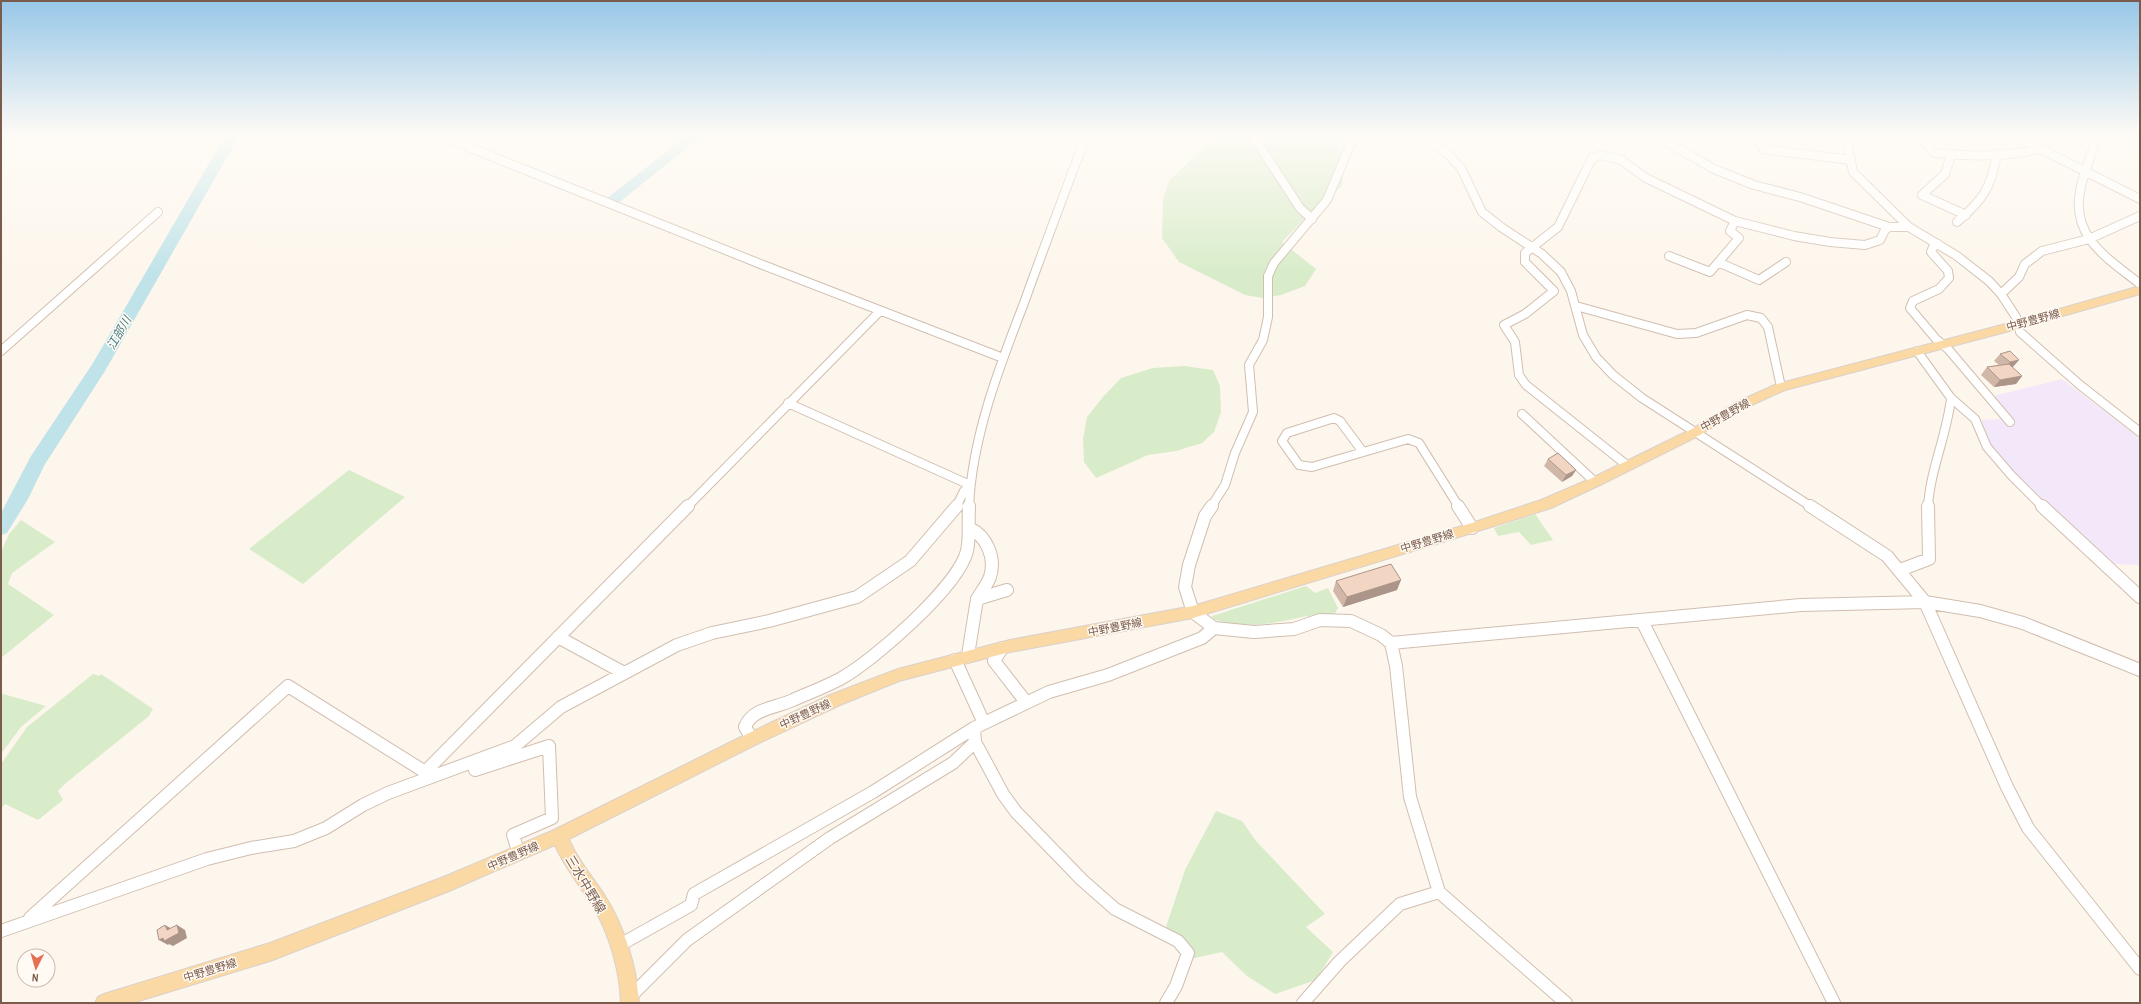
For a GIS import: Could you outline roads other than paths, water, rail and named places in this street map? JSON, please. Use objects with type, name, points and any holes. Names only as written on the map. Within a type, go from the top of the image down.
[{"type":"main road","name":"中野豊野線","points":[[104,1003],[270,952],[519,854],[752,739],[835,700],[884,681],[961,658],[1002,648],[1193,612],[1472,528],[1546,504],[1595,482],[1696,432],[1739,406],[1781,387],[2017,325],[2140,290]]},
{"type":"main road","name":"三水中野線","points":[[560,834],[564,849],[601,905],[618,946],[629,1001]]},
{"type":"street","points":[[559,183],[880,311],[1003,358]]},
{"type":"street","points":[[752,739],[745,727],[748,719],[758,712],[785,704],[841,678],[910,625],[957,572],[967,551],[970,485],[985,416],[1003,358],[1068,183]]},
{"type":"street","points":[[1284,183],[1300,208],[1312,220]]},
{"type":"street","points":[[1336,183],[1327,200],[1312,220],[1274,263],[1268,276],[1268,317],[1264,340],[1249,365],[1253,412],[1235,453],[1225,485],[1205,516],[1189,565],[1185,587],[1193,612],[1214,628],[1254,632],[1294,629],[1320,620],[1351,621],[1381,635],[1391,643],[1396,666],[1410,797],[1439,892],[1566,1003]]},
{"type":"street","points":[[1468,183],[1481,211],[1496,223],[1534,246],[1562,273],[1570,288],[1580,325],[1589,350],[1610,374],[1642,398],[1872,545],[1887,556],[1900,570],[1925,602],[2007,787],[2028,828],[2140,969]]},
{"type":"street","points":[[1579,183],[1558,227],[1525,253],[1525,262],[1554,291],[1525,314],[1504,325],[1515,342],[1519,375],[1534,393],[1628,466]]},
{"type":"street","points":[[1656,183],[1735,221],[1794,236],[1830,242],[1865,245],[1880,240],[1885,230],[1889,227]]},
{"type":"street","points":[[1748,183],[1807,199],[1889,227],[1909,227]]},
{"type":"street","points":[[1864,183],[1909,227],[1966,263],[2001,294],[2016,317],[2020,332],[2080,385],[2140,432]]},
{"type":"street","points":[[1935,183],[1922,194],[1966,215]]},
{"type":"street","points":[[1957,222],[1982,200],[1991,183]]},
{"type":"street","points":[[2084,183],[2078,204],[2078,217],[2081,228],[2088,239],[2108,258],[2140,284]]},
{"type":"street","points":[[2109,183],[2140,199]]},
{"type":"street","points":[[1,351],[158,212]]},
{"type":"street","points":[[2001,294],[2019,277],[2025,264],[2042,251],[2088,239],[2140,216]]},
{"type":"street","points":[[1669,256],[1710,272],[1720,263],[1739,238],[1730,231],[1735,221]]},
{"type":"street","points":[[1938,244],[1933,247],[1931,252],[1935,259],[1947,269],[1949,278],[1939,289],[1914,301],[1910,306],[1941,344],[1948,349],[2010,422]]},
{"type":"street","points":[[1720,263],[1759,280],[1786,262]]},
{"type":"street","points":[[1576,306],[1677,334],[1696,333],[1747,315],[1761,318],[1768,327],[1781,387]]},
{"type":"street","points":[[429,774],[558,637],[880,311]]},
{"type":"street","points":[[1917,351],[1950,398],[1975,419],[1987,447],[2033,498],[2099,557],[2140,597]]},
{"type":"street","points":[[1900,570],[1929,559],[1928,511],[1931,486],[1950,416],[1950,398]]},
{"type":"street","points":[[788,403],[970,485]]},
{"type":"street","points":[[1522,414],[1595,482]]},
{"type":"street","points":[[1362,452],[1340,421],[1334,418],[1287,433],[1282,441],[1298,465],[1312,467],[1408,439],[1419,443],[1472,528]]},
{"type":"street","points":[[1,931],[207,859],[250,848],[294,841],[326,828],[388,793],[429,774],[473,763],[515,746],[561,707],[677,645],[712,633],[769,621],[857,596],[910,561],[952,514],[964,491],[970,485]]},
{"type":"street","points":[[629,1001],[687,940],[830,838],[953,763],[975,742],[979,725],[961,658],[977,599],[990,576],[992,562],[984,541],[975,529],[969,528]]},
{"type":"street","points":[[977,599],[1007,590]]},
{"type":"street","points":[[1391,643],[1642,621],[1801,605],[1862,602],[1925,602],[1980,610],[2023,624],[2140,670]]},
{"type":"street","points":[[1642,621],[1834,1003]]},
{"type":"street","points":[[618,946],[691,905],[694,894],[860,800],[979,725],[1049,692],[1108,675],[1202,638],[1214,628]]},
{"type":"street","points":[[558,637],[624,673]]},
{"type":"street","points":[[1002,648],[994,661],[1026,702]]},
{"type":"street","points":[[26,921],[154,804],[288,686],[429,774]]},
{"type":"street","points":[[975,742],[1003,794],[1016,812],[1082,880],[1115,909],[1178,941],[1188,953],[1176,986],[1166,1003]]},
{"type":"street","points":[[473,763],[475,770],[549,746],[552,818],[513,835],[519,854]]},
{"type":"street","points":[[1303,1003],[1340,961],[1400,904],[1439,892]]},
{"type":"waterway","name":"江部川","points":[[1,528],[19,499],[37,461],[99,367],[205,183]]},
{"type":"waterway","points":[[612,201],[635,183]]}]
